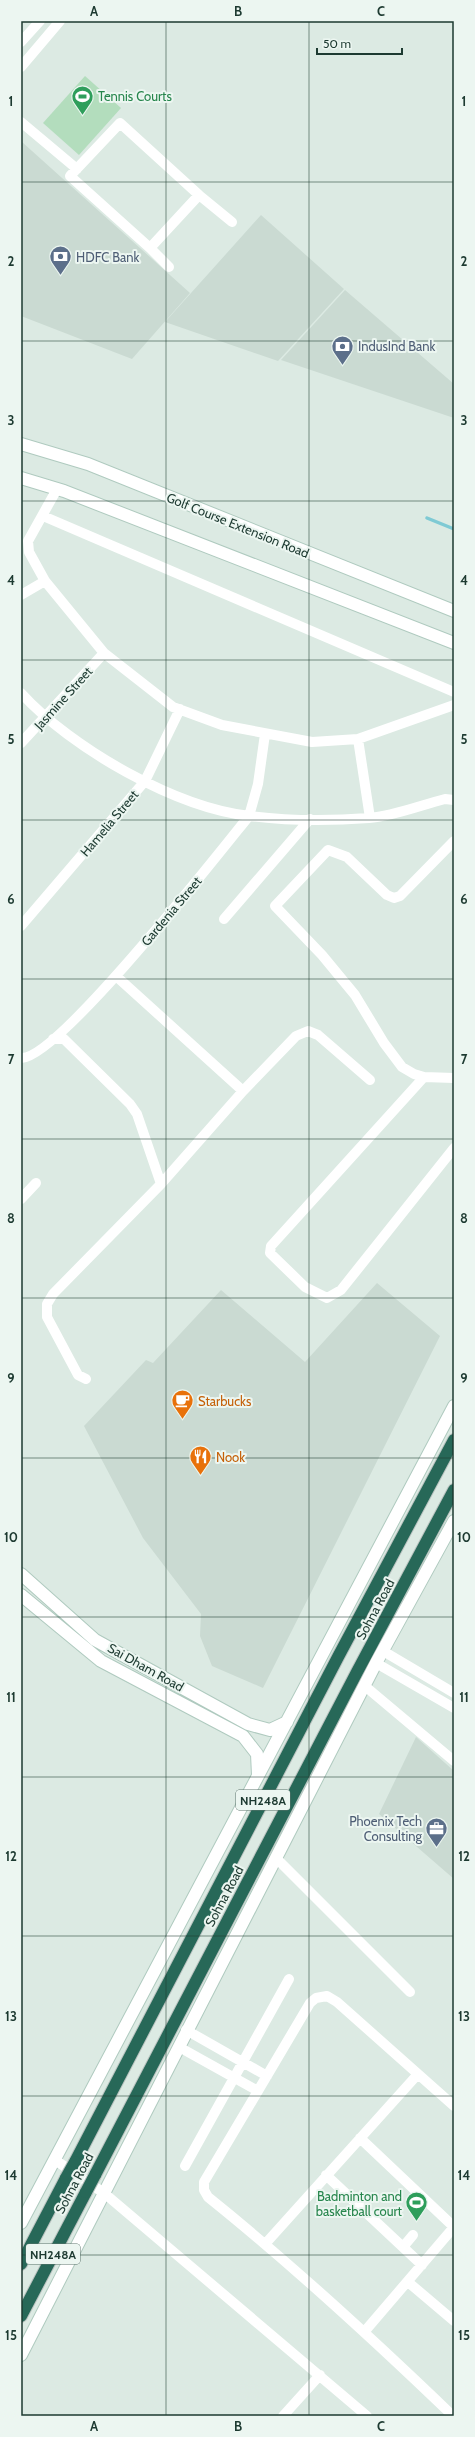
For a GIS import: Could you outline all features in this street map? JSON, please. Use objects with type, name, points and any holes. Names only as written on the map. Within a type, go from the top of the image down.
[{"type":"highway","name":"Sohna Road","points":[[21,2264],[338,1657],[454,1440]]},
{"type":"highway","name":"Sohna Road","points":[[21,2316],[357,1672],[454,1490]]},
{"type":"main road","name":"Golf Course Extension Road","points":[[21,444],[88,464],[454,611]]},
{"type":"main road","points":[[21,478],[57,489],[454,642]]},
{"type":"main road","points":[[21,2223],[454,1406]]},
{"type":"main road","points":[[21,2355],[179,2047],[186,2030],[366,1686],[376,1663],[454,1522]]},
{"type":"main road","name":"Sai Dham Road","points":[[21,1574],[95,1640],[248,1724],[270,1730],[286,1722]]},
{"type":"main road","name":"Sai Dham Road","points":[[21,1595],[101,1661],[243,1736],[257,1754],[258,1775]]},
{"type":"street","points":[[21,42],[40,21]]},
{"type":"street","points":[[21,67],[60,21]]},
{"type":"street","points":[[21,122],[76,169]]},
{"type":"street","points":[[169,267],[70,176],[120,123],[199,195],[232,222]]},
{"type":"street","points":[[150,248],[199,195]]},
{"type":"street","points":[[57,489],[28,541],[29,552],[45,581],[104,653],[173,706],[222,725],[312,742],[358,739],[454,705]]},
{"type":"street","points":[[43,516],[454,692]]},
{"type":"street","points":[[21,595],[45,581]]},
{"type":"street","name":"Jasmine Street","points":[[21,744],[104,653]]},
{"type":"street","points":[[21,693],[46,716],[103,758],[145,781],[199,803],[250,816],[310,819],[370,818],[445,799],[454,800]]},
{"type":"street","name":"Hamelia Street","points":[[21,926],[145,781],[180,709]]},
{"type":"street","name":"Gardenia Street","points":[[24,1058],[53,1039],[116,976],[250,816],[258,784],[265,734]]},
{"type":"street","points":[[358,739],[370,818]]},
{"type":"street","points":[[224,919],[310,819]]},
{"type":"street","points":[[454,841],[400,896],[394,898],[387,894],[346,857],[334,851],[328,850],[275,906],[322,955],[355,995],[384,1043],[402,1067],[414,1074],[424,1077],[454,1078]]},
{"type":"street","points":[[116,976],[243,1091]]},
{"type":"street","points":[[86,1379],[78,1375],[47,1317],[47,1304],[53,1294],[161,1184],[243,1091],[296,1036],[308,1031],[318,1035],[370,1080]]},
{"type":"street","points":[[53,1039],[64,1039],[130,1104],[137,1114],[161,1184]]},
{"type":"street","points":[[424,1077],[271,1246],[270,1253],[305,1287],[327,1298],[341,1290],[454,1148]]},
{"type":"street","points":[[21,1199],[36,1183]]},
{"type":"street","points":[[383,1651],[454,1693]]},
{"type":"street","points":[[376,1663],[454,1708]]},
{"type":"street","points":[[164,1695],[172,1681]]},
{"type":"street","points":[[366,1686],[454,1761]]},
{"type":"street","points":[[276,1858],[410,1992]]},
{"type":"street","points":[[185,2166],[289,1979]]},
{"type":"street","points":[[453,2416],[365,2332],[266,2243],[208,2197],[204,2190],[204,2182],[310,2003],[316,1998],[327,1996],[337,2002],[454,2106]]},
{"type":"street","points":[[186,2030],[267,2076]]},
{"type":"street","points":[[179,2047],[234,2076],[258,2091]]},
{"type":"street","points":[[266,2243],[418,2074]]},
{"type":"street","points":[[360,2138],[454,2227],[365,2332]]},
{"type":"street","points":[[55,2160],[104,2193],[367,2416]]},
{"type":"street","points":[[326,2175],[422,2265]]},
{"type":"street","points":[[402,2247],[413,2235]]},
{"type":"street","points":[[408,2282],[454,2321]]},
{"type":"street","points":[[283,2416],[320,2375]]},
{"type":"shaded area","points":[[22,142],[190,293],[132,359],[21,316]]},
{"type":"shaded area","points":[[261,215],[344,289],[278,361],[165,322]]},
{"type":"shaded area","points":[[345,290],[454,384],[454,418],[281,360]]},
{"type":"shaded area","points":[[377,1283],[440,1336],[263,1688],[212,1666],[200,1636],[201,1614],[143,1538],[84,1426],[146,1360],[153,1363],[221,1290],[305,1362]]},
{"type":"shaded area","points":[[416,1737],[454,1771],[454,1879],[379,1814]]},
{"type":"green space","name":"Tennis Courts","points":[[85,76],[121,108],[79,155],[43,123]]},
{"type":"waterway","points":[[427,518],[454,529]]},
{"type":"place","name":"Tennis Courts","points":[[82,116]]},
{"type":"place","name":"HDFC Bank","points":[[61,276]]},
{"type":"place","name":"IndusInd Bank","points":[[343,366]]},
{"type":"place","name":"Starbucks","points":[[183,1420]]},
{"type":"place","name":"Nook","points":[[201,1476]]},
{"type":"place","name":"Phoenix Tech Consulting","points":[[437,1848]]},
{"type":"place","name":"Badminton and basketball court","points":[[417,2222]]}]
